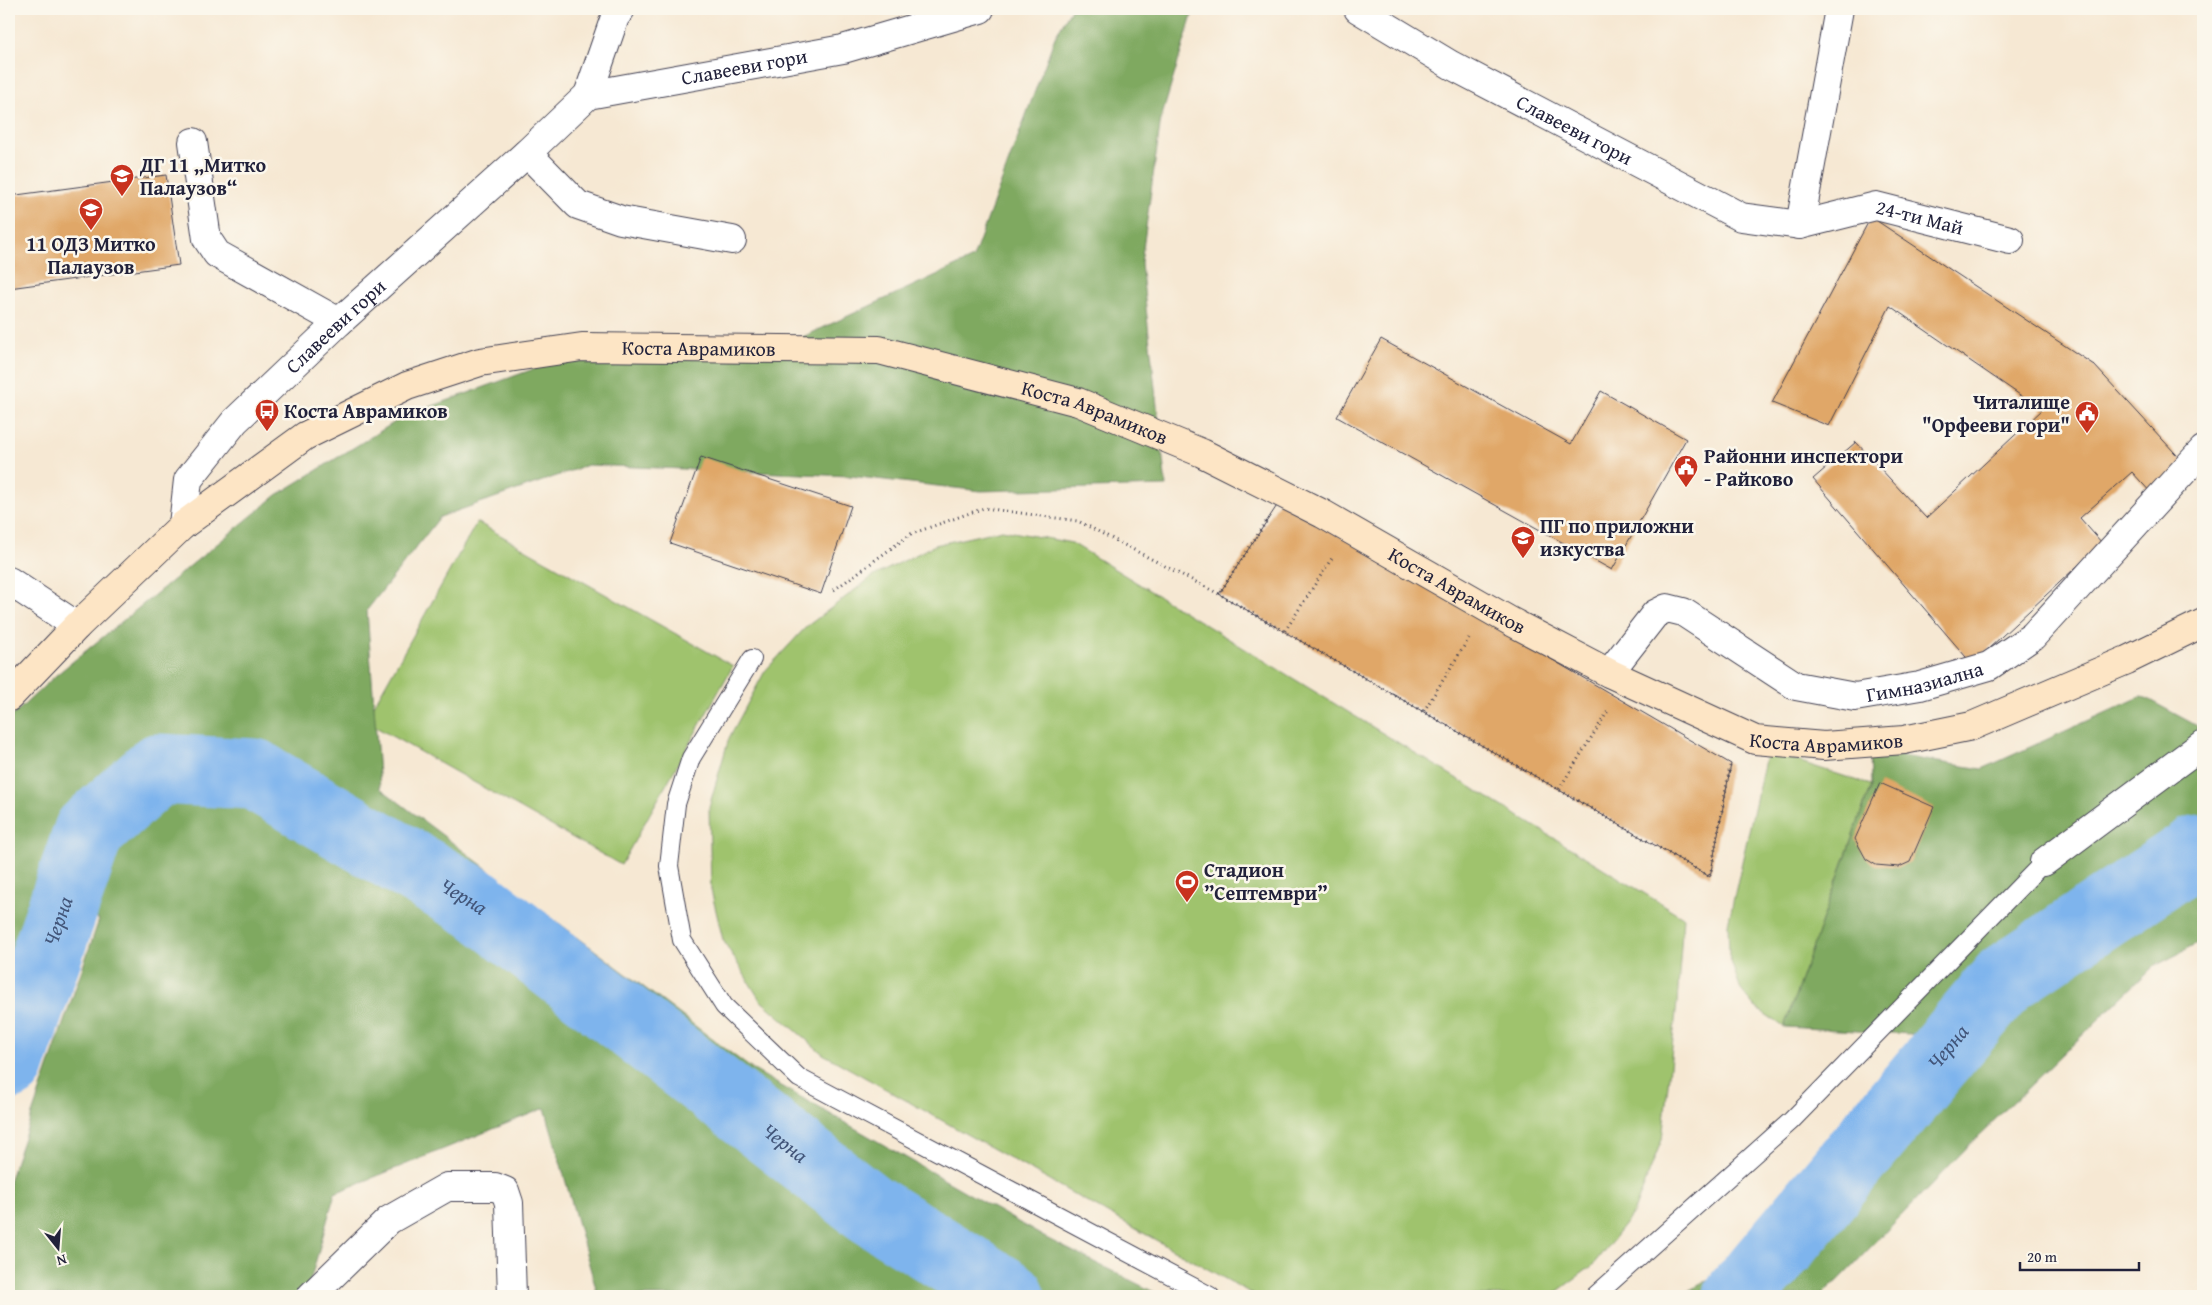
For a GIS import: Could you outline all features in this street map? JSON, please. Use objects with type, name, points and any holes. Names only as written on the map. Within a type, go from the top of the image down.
[{"type":"street","points":[[588,95],[615,17],[621,9]]},
{"type":"street","name":"Славееви гори","points":[[182,525],[188,480],[235,421],[339,322],[527,154],[588,95],[843,49],[980,9]]},
{"type":"street","name":"Славееви гори","points":[[1358,9],[1451,65],[1741,217],[1800,225]]},
{"type":"street","points":[[1800,225],[1839,9]]},
{"type":"street","points":[[193,142],[207,239],[217,254],[339,322]]},
{"type":"street","points":[[527,154],[578,205],[621,220],[732,240]]},
{"type":"street","name":"24-ти Май","points":[[1800,225],[1876,206],[2010,240]]},
{"type":"street","name":"Коста Аврамиков","points":[[9,697],[77,626],[182,525],[305,436],[407,386],[480,362],[582,347],[879,350],[1078,402],[1202,453],[1323,514],[1510,621],[1610,673],[1755,740],[1824,746],[1904,740],[1972,726],[2127,660],[2203,623]]},
{"type":"street","name":"Гимназиална","points":[[1610,673],[1655,614],[1667,608],[1683,612],[1796,686],[1855,697],[1920,686],[1989,666],[2033,636],[2203,450]]},
{"type":"street","points":[[9,581],[77,626]]},
{"type":"street","points":[[2044,862],[2203,744]]},
{"type":"street","points":[[311,1296],[389,1220],[447,1187],[494,1187],[505,1191],[509,1203],[512,1296]]},
{"type":"lane","points":[[752,659],[691,758],[676,804],[669,866],[682,940],[724,1006],[799,1078],[1210,1296]]},
{"type":"lane","points":[[1596,1296],[1791,1121],[2044,862]]},
{"type":"path","points":[[834,590],[911,534],[984,508],[1078,521],[1219,594],[1285,631],[1710,877],[1731,764]]},
{"type":"path","points":[[1219,594],[1270,516]]},
{"type":"path","points":[[1285,631],[1335,554]]},
{"type":"path","points":[[1424,711],[1471,635]]},
{"type":"path","points":[[1559,789],[1611,706]]},
{"type":"green space","points":[[1071,9],[1194,9],[1161,119],[1141,263],[1166,486],[981,491],[850,476],[588,465],[440,517],[367,610],[380,788],[752,1069],[1044,1237],[1162,1296],[598,1296],[545,1108],[335,1193],[306,1296],[9,1296],[9,1181],[99,920],[44,886],[9,955],[9,719],[55,676],[277,495],[403,417],[604,343],[792,342],[973,258],[1055,37]]},
{"type":"green space","points":[[477,522],[733,666],[621,865],[365,721]]},
{"type":"green space","name":"Стадион ”Септември”","points":[[1002,530],[1072,543],[1683,917],[1677,1003],[1662,1139],[1633,1214],[1592,1266],[1551,1296],[1256,1296],[823,1054],[760,1000],[723,940],[711,890],[709,807],[729,738],[765,671],[806,627],[872,577],[935,545]]},
{"type":"green space","points":[[2142,696],[2203,729],[2203,941],[2153,967],[1979,1135],[1838,1281],[1820,1296],[1679,1296],[1861,1197],[2000,1039],[1784,1027],[1871,786],[1870,751],[1982,769]]},
{"type":"green space","points":[[1767,751],[1871,785],[1784,1027],[1755,1007],[1741,990],[1729,956],[1728,924]]},
{"type":"building","name":"11 ОДЗ Митко Палаузов","points":[[166,175],[179,265],[9,288],[9,196]]},
{"type":"building","name":"Читалище \"Орфееви гори\"","points":[[1871,217],[2094,365],[2186,465],[2153,495],[2132,472],[2080,518],[2102,543],[1972,664],[1813,479],[1856,442],[1926,518],[2042,410],[1890,306],[1829,426],[1772,403]]},
{"type":"building","name":"ПГ по приложни изкуства","points":[[1381,339],[1571,444],[1601,391],[1686,439],[1612,570],[1337,417]]},
{"type":"building","points":[[701,457],[851,506],[821,594],[670,543]]},
{"type":"building","points":[[1280,501],[1731,764],[1710,877],[1219,594]]},
{"type":"building","points":[[1880,783],[1934,807],[1910,862],[1899,867],[1876,865],[1866,859],[1855,839]]},
{"type":"waterway","name":"Черна","points":[[9,1065],[89,831],[158,769],[254,774],[477,904],[870,1209],[1010,1296]]},
{"type":"waterway","name":"Черна","points":[[1739,1296],[2006,978],[2196,851],[2203,850]]},
{"type":"place","name":"ДГ 11 „Митко Палаузов“","points":[[122,197]]},
{"type":"place","name":"11 ОДЗ Митко Палаузов","points":[[91,231]]},
{"type":"place","name":"Коста Аврамиков","points":[[267,432]]},
{"type":"place","name":"Читалище \"Орфееви гори\"","points":[[2087,434]]},
{"type":"place","name":"Районни инспектори - Райково","points":[[1686,488]]},
{"type":"place","name":"ПГ по приложни изкуства","points":[[1523,559]]},
{"type":"place","name":"Стадион ”Септември”","points":[[1187,903]]}]
